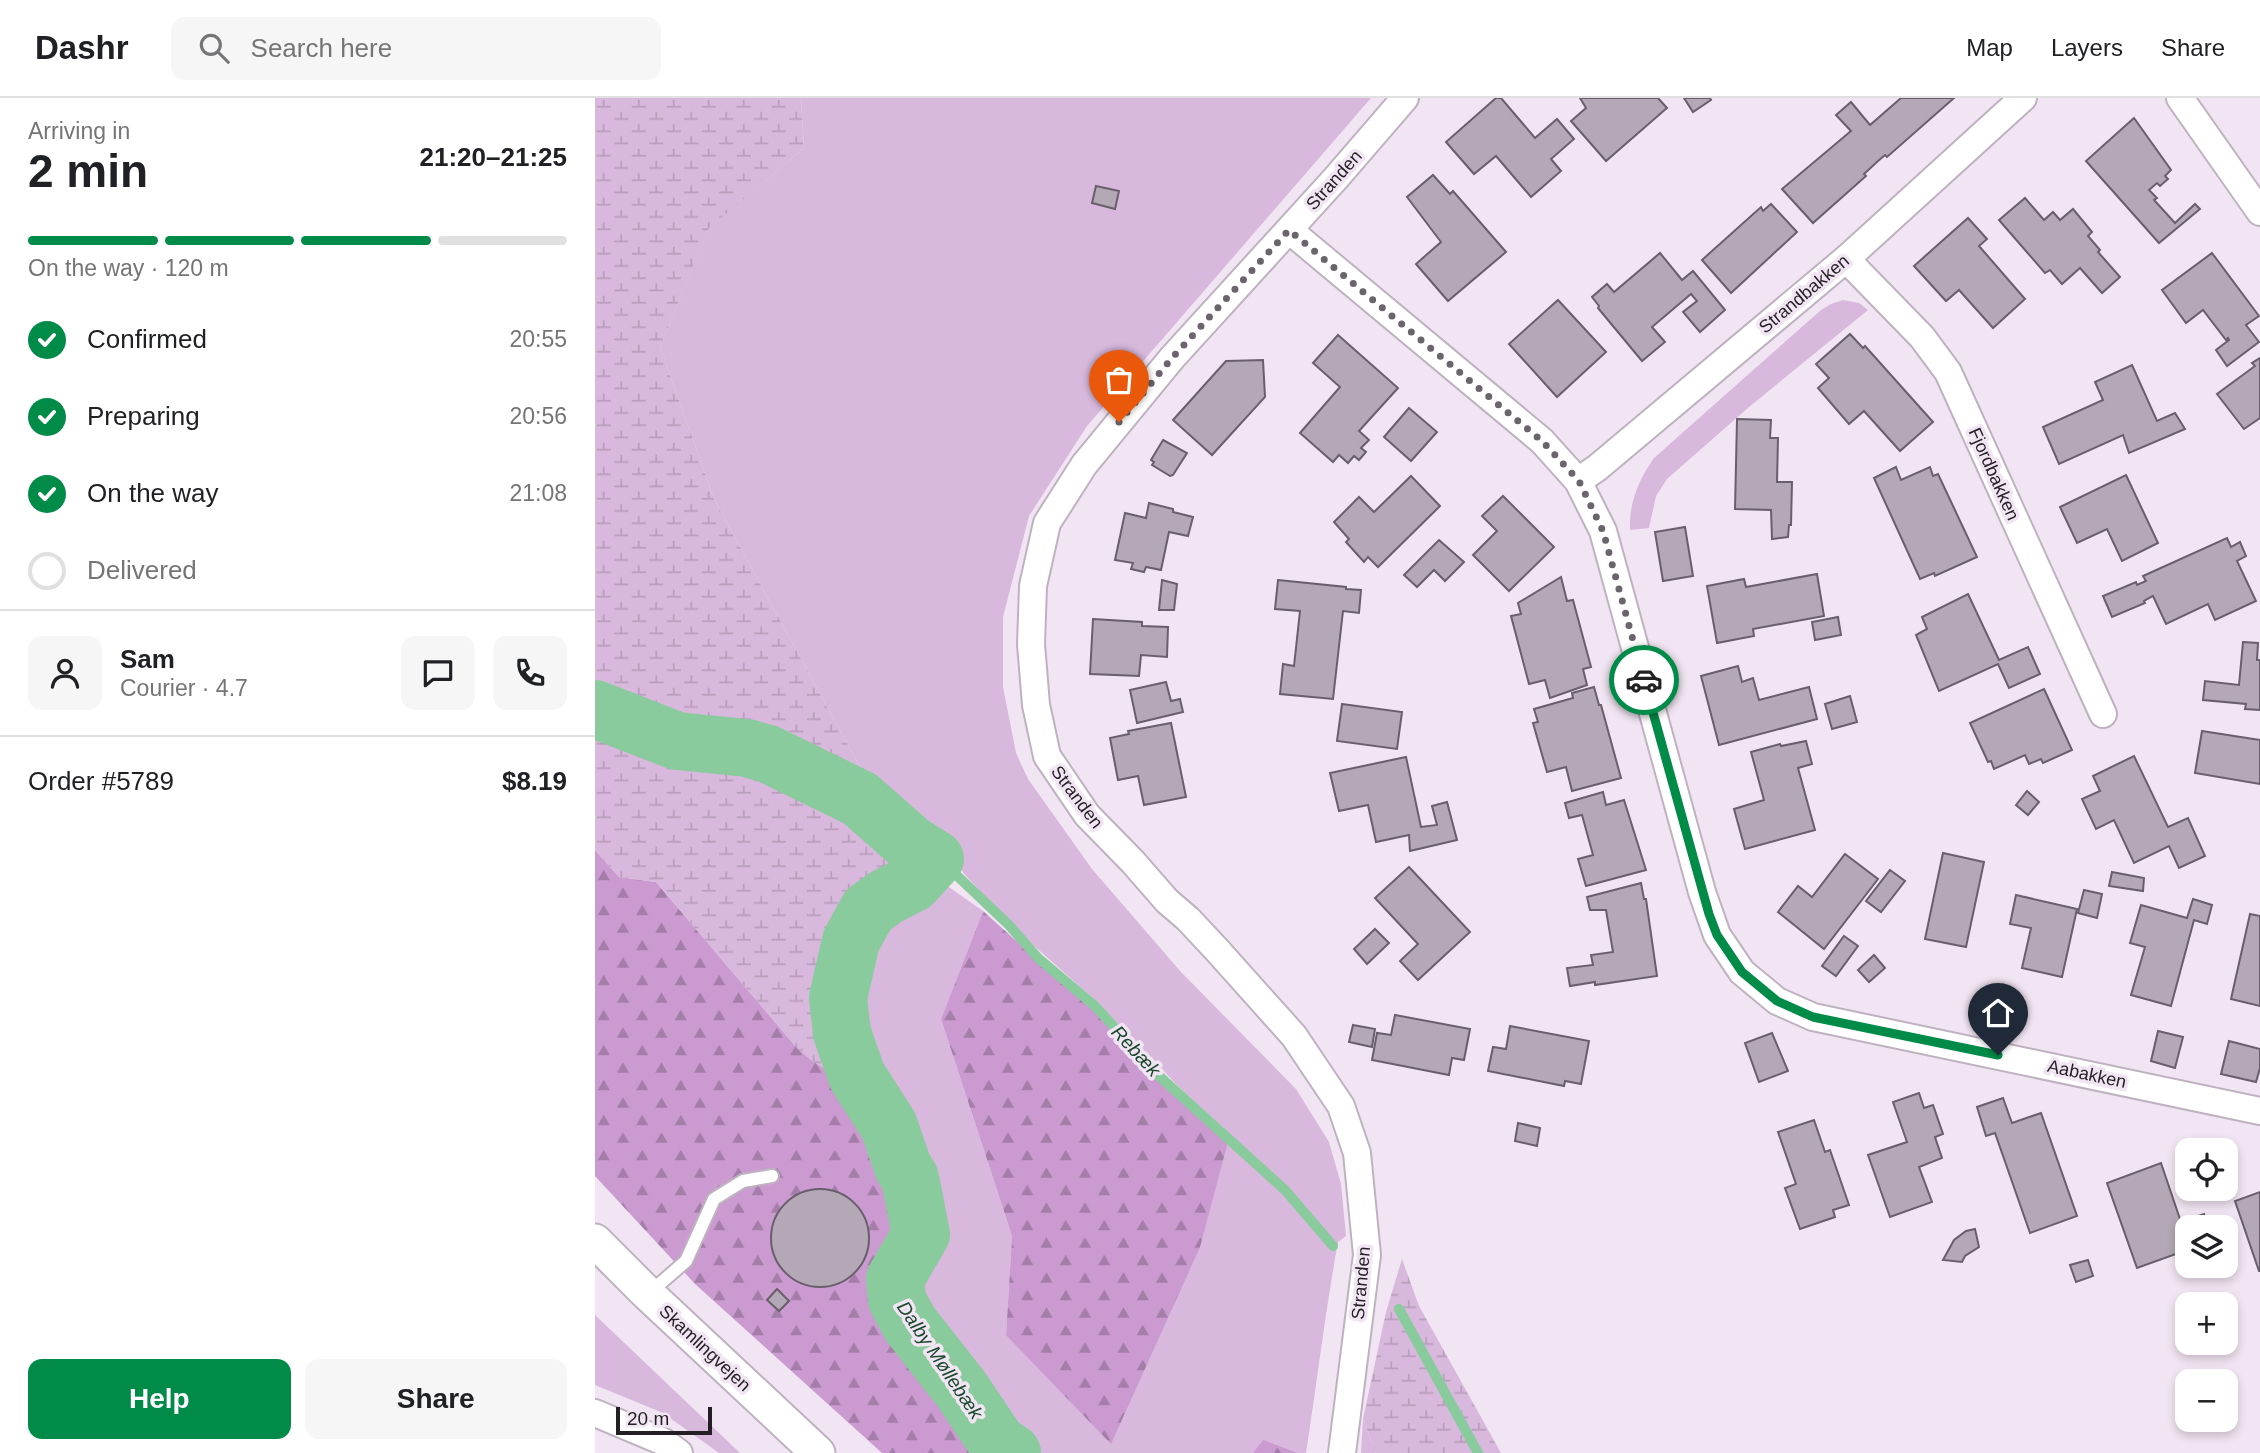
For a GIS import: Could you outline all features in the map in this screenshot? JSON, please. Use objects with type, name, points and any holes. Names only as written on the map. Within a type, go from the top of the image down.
[{"type":"street","name":"Stranden","points":[[1342,1453],[1367,1255],[1357,1153],[1341,1106],[1294,1036],[1188,919],[1167,901],[1087,815],[1047,756],[1036,705],[1031,644],[1033,586],[1047,523],[1084,465],[1154,379],[1405,98]]},
{"type":"street","name":"Strandbakken","points":[[1579,481],[1846,259],[2023,98]]},
{"type":"street","points":[[2180,98],[2260,212]]},
{"type":"street","name":"Aabakken","points":[[1289,230],[1542,441],[1579,481],[1603,531],[1713,924],[1717,935],[1742,972],[1777,1001],[1813,1017],[2260,1111]]},
{"type":"street","name":"Fjordbakken","points":[[1846,259],[1922,337],[1948,372],[2103,714]]},
{"type":"street","name":"Skamlingvejen","points":[[595,1241],[818,1453]]},
{"type":"street","points":[[595,1413],[664,1442],[679,1453]]},
{"type":"lane","points":[[648,1294],[686,1261],[714,1199],[743,1181],[772,1176]]},
{"type":"green space","points":[[595,98],[801,98],[804,148],[709,228],[660,347],[714,499],[903,846],[905,869],[862,897],[844,921],[829,1010],[835,1042],[847,1074],[826,1069],[797,1048],[656,882],[619,877],[595,850]]},
{"type":"green space","points":[[801,98],[1371,98],[1087,426],[1029,516],[1003,617],[1003,687],[1016,753],[1028,779],[1092,869],[1181,972],[1296,1089],[1329,1142],[1341,1184],[1346,1236],[1338,1242],[1306,1453],[1298,1453],[1263,1441],[1253,1453],[1031,1453],[910,1297],[940,1198],[870,1072],[853,1011],[856,950],[876,912],[936,878],[983,911],[941,1019],[1012,1236],[1006,1335],[1230,1134],[1180,1088],[1095,1000],[1023,936],[960,867],[917,835],[903,846],[714,499],[660,347],[709,227],[804,148]]},
{"type":"green space","points":[[1843,300],[1859,303],[1868,310],[1749,407],[1667,479],[1656,496],[1649,528],[1630,530],[1636,492],[1654,458],[1821,310]]},
{"type":"green space","points":[[595,850],[619,877],[656,882],[797,1048],[831,1071],[870,1072],[940,1199],[911,1297],[1031,1453],[882,1453],[695,1284],[595,1176]]},
{"type":"green space","points":[[983,911],[1230,1134],[1200,1247],[1111,1444],[1006,1335],[1012,1236],[941,1019]]},
{"type":"green space","points":[[1402,1259],[1419,1306],[1501,1453],[1376,1453],[1363,1419],[1386,1312]]},
{"type":"green space","points":[[595,1315],[740,1453],[719,1453],[663,1413],[595,1385]]},
{"type":"green space","points":[[1363,1419],[1376,1453],[1361,1453]]},
{"type":"green space","points":[[1263,1440],[1298,1453],[1253,1453]]},
{"type":"building","points":[[1496,98],[1501,98],[1535,138],[1557,119],[1574,139],[1551,159],[1561,171],[1531,197],[1496,156],[1474,174],[1446,142]]},
{"type":"building","points":[[1580,98],[1658,98],[1667,108],[1606,161],[1571,121],[1586,108]]},
{"type":"building","points":[[1684,98],[1710,98],[1711,100],[1693,112]]},
{"type":"building","points":[[1901,98],[1954,98],[1887,157],[1885,155],[1878,161],[1864,174],[1866,176],[1813,223],[1782,189],[1851,131],[1836,115],[1851,102],[1870,125]]},
{"type":"building","points":[[2134,118],[2171,170],[2165,176],[2168,179],[2149,190],[2157,198],[2154,200],[2175,223],[2195,204],[2200,209],[2159,243],[2086,161]]},
{"type":"building","points":[[1433,175],[1450,194],[1453,191],[1506,252],[1448,301],[1416,264],[1441,242],[1407,197]]},
{"type":"building","points":[[1096,186],[1119,191],[1115,209],[1092,203]]},
{"type":"building","points":[[2025,198],[2044,220],[2053,212],[2060,220],[2073,209],[2092,232],[2088,236],[2100,250],[2098,252],[2120,277],[2102,293],[2080,268],[2062,284],[2050,270],[2045,273],[1999,220]]},
{"type":"building","points":[[1771,204],[1797,232],[1731,293],[1702,260],[1761,207],[1763,211]]},
{"type":"building","points":[[1968,218],[1987,239],[1979,246],[2025,299],[1993,328],[1959,290],[1946,301],[1914,266]]},
{"type":"building","points":[[1660,253],[1682,280],[1693,271],[1725,310],[1700,332],[1683,312],[1697,301],[1691,294],[1652,327],[1665,342],[1642,361],[1592,297],[1607,284],[1614,292]]},
{"type":"building","points":[[2212,253],[2259,316],[2246,325],[2259,342],[2227,366],[2216,350],[2229,340],[2228,338],[2226,340],[2203,310],[2186,323],[2162,290]]},
{"type":"building","points":[[1558,300],[1606,352],[1557,397],[1509,344]]},
{"type":"building","points":[[1850,334],[1863,348],[1865,346],[1933,422],[1900,451],[1864,411],[1849,424],[1818,388],[1829,378],[1816,364]]},
{"type":"building","points":[[1338,335],[1398,388],[1359,431],[1369,440],[1361,448],[1366,452],[1359,460],[1354,456],[1348,463],[1339,455],[1333,462],[1300,433],[1340,387],[1313,363]]},
{"type":"building","points":[[2260,358],[2260,418],[2244,429],[2217,394],[2255,366],[2252,363]]},
{"type":"building","points":[[1263,360],[1265,397],[1212,455],[1173,420],[1226,361]]},
{"type":"building","points":[[2132,365],[2157,421],[2175,413],[2185,429],[2129,453],[2123,435],[2059,464],[2043,427],[2103,400],[2095,382]]},
{"type":"building","points":[[1409,408],[1437,432],[1411,461],[1384,437]]},
{"type":"building","points":[[1737,419],[1771,420],[1770,438],[1778,438],[1777,482],[1792,482],[1791,525],[1788,537],[1772,539],[1771,510],[1735,509]]},
{"type":"building","points":[[1163,440],[1187,453],[1170,476],[1152,465],[1154,462],[1151,460]]},
{"type":"building","points":[[1896,467],[1901,480],[1930,467],[1933,476],[1938,474],[1977,557],[1935,576],[1934,573],[1920,579],[1874,478]]},
{"type":"building","points":[[2126,475],[2158,543],[2122,561],[2107,529],[2077,543],[2060,507]]},
{"type":"building","points":[[1411,476],[1440,506],[1378,567],[1368,557],[1364,562],[1346,542],[1349,539],[1334,522],[1359,497],[1374,512]]},
{"type":"building","points":[[1503,496],[1554,547],[1509,591],[1473,555],[1497,531],[1482,516]]},
{"type":"building","points":[[1149,503],[1193,517],[1188,536],[1169,532],[1161,570],[1146,567],[1144,572],[1131,569],[1133,563],[1115,560],[1125,513],[1146,518]]},
{"type":"building","points":[[1685,527],[1693,576],[1663,581],[1655,532]]},
{"type":"building","points":[[2227,538],[2231,547],[2240,542],[2246,556],[2237,561],[2256,601],[2215,620],[2208,604],[2166,624],[2153,596],[2144,601],[2145,603],[2112,617],[2103,596],[2136,582],[2137,585],[2146,581],[2143,576]]},
{"type":"building","points":[[1439,540],[1464,562],[1445,581],[1434,570],[1417,587],[1404,575]]},
{"type":"building","points":[[1817,574],[1824,616],[1753,629],[1754,636],[1717,643],[1707,586],[1744,579],[1746,587]]},
{"type":"building","points":[[1561,577],[1567,601],[1573,600],[1591,667],[1583,669],[1587,685],[1550,698],[1545,680],[1529,684],[1511,616],[1521,614],[1518,603]]},
{"type":"building","points":[[1162,580],[1177,584],[1174,610],[1159,610]]},
{"type":"building","points":[[1278,580],[1361,590],[1359,613],[1343,611],[1333,699],[1280,694],[1283,664],[1294,666],[1300,611],[1275,609]]},
{"type":"building","points":[[1968,594],[1999,660],[2028,647],[2040,674],[2009,688],[1998,664],[1939,691],[1916,635],[1927,629],[1922,617]]},
{"type":"building","points":[[1838,617],[1841,635],[1815,640],[1812,622]]},
{"type":"building","points":[[1093,619],[1142,622],[1142,626],[1168,627],[1167,657],[1141,655],[1139,676],[1090,674]]},
{"type":"building","points":[[2243,642],[2258,643],[2260,710],[2245,709],[2246,704],[2203,700],[2205,681],[2239,685]]},
{"type":"building","points":[[1738,666],[1742,682],[1753,678],[1759,700],[1809,687],[1817,719],[1719,745],[1701,676]]},
{"type":"building","points":[[1166,682],[1171,701],[1180,699],[1183,712],[1137,723],[1130,690]]},
{"type":"building","points":[[1594,687],[1621,778],[1572,791],[1566,767],[1547,772],[1533,723],[1538,722],[1534,709],[1573,698],[1572,693]]},
{"type":"building","points":[[2044,689],[2072,750],[2043,763],[2041,759],[2029,764],[2025,755],[1994,769],[1970,723]]},
{"type":"building","points":[[1850,696],[1857,722],[1832,729],[1825,704]]},
{"type":"building","points":[[1342,704],[1402,712],[1397,749],[1337,741]]},
{"type":"building","points":[[1171,723],[1186,797],[1144,805],[1138,776],[1118,780],[1110,738],[1129,734],[1128,731]]},
{"type":"building","points":[[2202,731],[2260,740],[2260,784],[2195,773]]},
{"type":"building","points":[[1806,741],[1812,764],[1798,768],[1815,830],[1745,849],[1734,809],[1764,800],[1751,752],[1780,744],[1781,746]]},
{"type":"building","points":[[2134,756],[2168,827],[2188,818],[2205,856],[2179,868],[2169,846],[2134,863],[2114,820],[2096,829],[2082,799],[2100,791],[2093,776]]},
{"type":"building","points":[[1406,757],[1421,827],[1437,825],[1432,806],[1447,802],[1457,840],[1410,851],[1409,835],[1376,842],[1368,805],[1339,811],[1330,773]]},
{"type":"building","points":[[2027,791],[2039,802],[2028,815],[2016,805]]},
{"type":"building","points":[[1603,792],[1606,805],[1624,800],[1646,870],[1586,886],[1578,859],[1593,855],[1582,815],[1569,818],[1565,803]]},
{"type":"building","points":[[1943,853],[1984,862],[1966,947],[1925,939]]},
{"type":"building","points":[[1845,854],[1878,879],[1824,949],[1778,912],[1798,886],[1812,897]]},
{"type":"building","points":[[1409,867],[1470,932],[1418,980],[1400,961],[1418,944],[1375,898]]},
{"type":"building","points":[[1890,870],[1905,881],[1881,912],[1866,901]]},
{"type":"building","points":[[2112,872],[2144,878],[2143,891],[2109,886]]},
{"type":"building","points":[[1641,883],[1646,899],[1657,976],[1570,986],[1567,968],[1593,965],[1591,955],[1613,952],[1606,910],[1590,910],[1587,897]]},
{"type":"building","points":[[2084,890],[2102,894],[2097,918],[2078,913]]},
{"type":"building","points":[[2016,895],[2077,909],[2062,977],[2022,968],[2031,928],[2010,924]]},
{"type":"building","points":[[2193,899],[2212,905],[2207,924],[2194,920],[2171,1006],[2131,995],[2145,947],[2130,943],[2141,905],[2187,918]]},
{"type":"building","points":[[2250,914],[2260,916],[2260,1006],[2231,999]]},
{"type":"building","points":[[1375,929],[1389,943],[1367,964],[1354,949]]},
{"type":"building","points":[[1844,936],[1858,946],[1836,976],[1822,966]]},
{"type":"building","points":[[1874,955],[1885,968],[1869,982],[1858,970]]},
{"type":"building","points":[[1395,1015],[1470,1029],[1464,1060],[1452,1058],[1449,1075],[1372,1060],[1377,1033],[1391,1035]]},
{"type":"building","points":[[1353,1025],[1375,1029],[1372,1047],[1349,1042]]},
{"type":"building","points":[[1510,1026],[1589,1041],[1581,1084],[1565,1081],[1564,1086],[1488,1071],[1493,1047],[1506,1049]]},
{"type":"building","points":[[2158,1031],[2183,1037],[2175,1068],[2151,1061]]},
{"type":"building","points":[[1772,1033],[1788,1071],[1759,1082],[1745,1043]]},
{"type":"building","points":[[2229,1041],[2260,1049],[2260,1068],[2256,1082],[2221,1074]]},
{"type":"building","points":[[1919,1093],[1924,1108],[1933,1105],[1943,1134],[1935,1137],[1942,1158],[1919,1167],[1932,1202],[1890,1217],[1868,1155],[1907,1142],[1893,1102]]},
{"type":"building","points":[[2003,1098],[2012,1123],[2041,1113],[2077,1216],[2030,1233],[1995,1133],[1986,1136],[1977,1107]]},
{"type":"building","points":[[1814,1120],[1825,1152],[1830,1150],[1849,1205],[1833,1210],[1835,1217],[1800,1229],[1785,1188],[1796,1184],[1778,1132]]},
{"type":"building","points":[[1518,1123],[1540,1128],[1537,1146],[1515,1141]]},
{"type":"building","points":[[2161,1163],[2179,1215],[2175,1215],[2175,1254],[2137,1268],[2107,1183]]},
{"type":"building","points":[[820,1189],[839,1193],[854,1204],[865,1219],[869,1238],[865,1257],[854,1272],[839,1283],[820,1287],[801,1283],[786,1272],[775,1257],[771,1238],[775,1219],[786,1204],[801,1193]]},
{"type":"building","points":[[2260,1192],[2260,1271],[2235,1201]]},
{"type":"building","points":[[1975,1229],[1979,1247],[1965,1256],[1962,1262],[1943,1260],[1954,1240],[1966,1231]]},
{"type":"building","points":[[2088,1260],[2093,1276],[2076,1282],[2070,1265]]},
{"type":"building","points":[[777,1289],[789,1301],[779,1311],[767,1300]]},
{"type":"waterway","name":"Dalby Møllebæk","points":[[595,709],[677,741],[747,748],[768,754],[860,799],[911,844],[935,859],[913,883],[868,910],[851,941],[838,998],[842,1033],[857,1076],[889,1126],[903,1167],[910,1178],[921,1234],[895,1279],[897,1300],[910,1324],[961,1389],[998,1444],[1012,1453]]},
{"type":"waterway","name":"Rebæk","points":[[935,859],[948,867],[1008,924],[1038,958],[1095,1006],[1158,1075],[1285,1190],[1333,1246]]},
{"type":"waterway","name":"Rebæk","points":[[1399,1309],[1478,1453]]},
{"type":"way so far","points":[[1119,422],[1172,358],[1289,230],[1542,441],[1579,481],[1603,531],[1644,680]]},
{"type":"route","points":[[1644,680],[1709,914],[1717,935],[1742,972],[1777,1001],[1813,1017],[1998,1055]]}]
